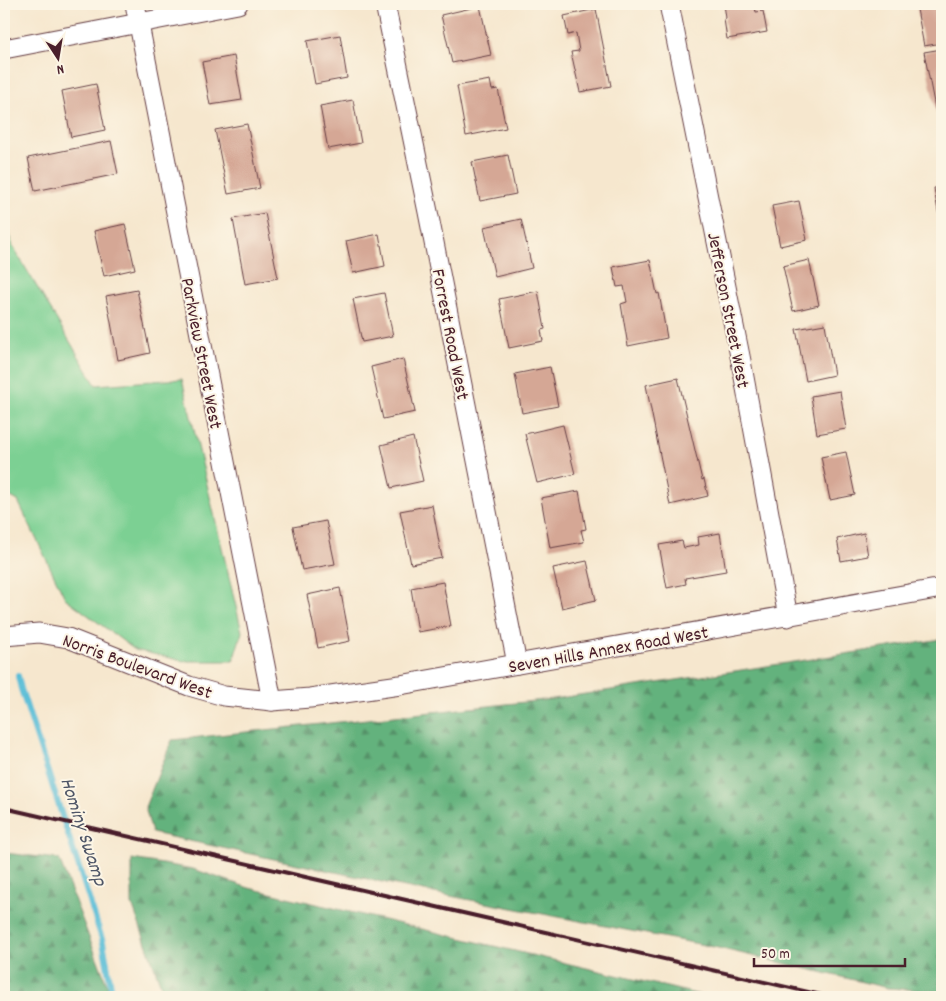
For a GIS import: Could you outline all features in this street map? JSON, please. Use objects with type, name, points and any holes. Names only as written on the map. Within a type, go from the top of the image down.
[{"type":"street","name":"Parkview Street West","points":[[135,4],[272,701]]},
{"type":"street","points":[[4,49],[238,4]]},
{"type":"street","name":"Forrest Road West","points":[[384,4],[428,212],[517,664]]},
{"type":"street","name":"Jefferson Street West","points":[[669,4],[741,361],[788,617]]},
{"type":"street","name":"Seven Hills Annex Road West","points":[[272,701],[328,696],[788,617],[942,588]]},
{"type":"street","name":"Norris Boulevard West","points":[[4,636],[39,633],[68,638],[188,686],[224,696],[272,701]]},
{"type":"green space","points":[[4,217],[13,247],[96,385],[182,379],[242,632],[233,661],[184,661],[135,650],[65,598],[18,501],[4,493]]},
{"type":"green space","points":[[942,639],[942,992],[888,988],[714,947],[424,891],[152,833],[145,807],[172,740],[553,699]]},
{"type":"green space","points":[[4,853],[59,859],[112,997],[4,997]]},
{"type":"green space","points":[[132,859],[193,869],[249,888],[709,997],[165,997],[132,904]]},
{"type":"building","points":[[724,4],[754,4],[756,12],[763,11],[767,32],[727,39]]},
{"type":"building","points":[[916,4],[942,4],[942,43],[924,46]]},
{"type":"building","points":[[480,6],[491,55],[452,63],[441,15]]},
{"type":"building","points":[[596,9],[611,86],[580,92],[571,52],[579,51],[576,33],[568,35],[564,16]]},
{"type":"building","points":[[340,35],[347,78],[315,84],[307,41]]},
{"type":"building","points":[[942,49],[942,111],[936,113],[924,52]]},
{"type":"building","points":[[234,56],[242,100],[210,105],[202,62]]},
{"type":"building","points":[[490,80],[492,90],[498,89],[506,128],[466,136],[457,86]]},
{"type":"building","points":[[96,84],[105,130],[71,137],[62,91]]},
{"type":"building","points":[[353,100],[361,143],[328,149],[320,106]]},
{"type":"building","points":[[247,124],[260,188],[228,194],[215,130]]},
{"type":"building","points":[[942,132],[942,144],[941,144],[939,133]]},
{"type":"building","points":[[111,141],[118,174],[35,191],[28,158]]},
{"type":"building","points":[[508,155],[516,194],[480,201],[472,162]]},
{"type":"building","points":[[942,187],[942,217],[939,217],[934,188]]},
{"type":"building","points":[[799,201],[807,240],[780,246],[772,206]]},
{"type":"building","points":[[265,213],[278,278],[245,284],[233,219]]},
{"type":"building","points":[[521,219],[532,268],[495,277],[484,227]]},
{"type":"building","points":[[125,224],[135,269],[104,276],[94,231]]},
{"type":"building","points":[[379,234],[385,266],[353,273],[346,241]]},
{"type":"building","points":[[650,260],[657,294],[659,293],[667,338],[628,346],[621,304],[627,302],[624,286],[617,287],[613,267]]},
{"type":"building","points":[[809,260],[819,305],[793,311],[783,266]]},
{"type":"building","points":[[137,290],[150,353],[118,360],[106,296]]},
{"type":"building","points":[[538,291],[545,329],[541,330],[543,341],[509,348],[499,299]]},
{"type":"building","points":[[384,293],[393,336],[362,342],[353,299]]},
{"type":"building","points":[[825,324],[834,375],[806,381],[796,329]]},
{"type":"building","points":[[403,359],[415,412],[383,419],[371,367]]},
{"type":"building","points":[[550,367],[558,406],[522,413],[515,374]]},
{"type":"building","points":[[678,378],[702,480],[704,479],[708,496],[670,505],[646,385]]},
{"type":"building","points":[[840,391],[846,429],[817,434],[811,396]]},
{"type":"building","points":[[563,425],[575,474],[537,483],[525,434]]},
{"type":"building","points":[[413,437],[423,481],[391,488],[381,445]]},
{"type":"building","points":[[846,452],[855,495],[830,500],[821,457]]},
{"type":"building","points":[[579,491],[586,529],[581,530],[584,542],[550,548],[541,498]]},
{"type":"building","points":[[432,505],[442,558],[411,564],[400,511]]},
{"type":"building","points":[[326,521],[335,564],[302,570],[293,527]]},
{"type":"building","points":[[720,533],[726,571],[685,578],[686,584],[667,588],[659,545],[682,541],[684,548],[699,545],[698,537]]},
{"type":"building","points":[[864,533],[868,556],[841,561],[837,539]]},
{"type":"building","points":[[587,561],[596,600],[562,608],[553,568]]},
{"type":"building","points":[[443,582],[451,626],[418,632],[411,588]]},
{"type":"building","points":[[340,588],[350,641],[318,648],[307,595]]},
{"type":"waterway","name":"Hominy Swamp","points":[[18,676],[103,942],[113,997]]},
{"type":"railway","points":[[4,808],[830,997]]}]
